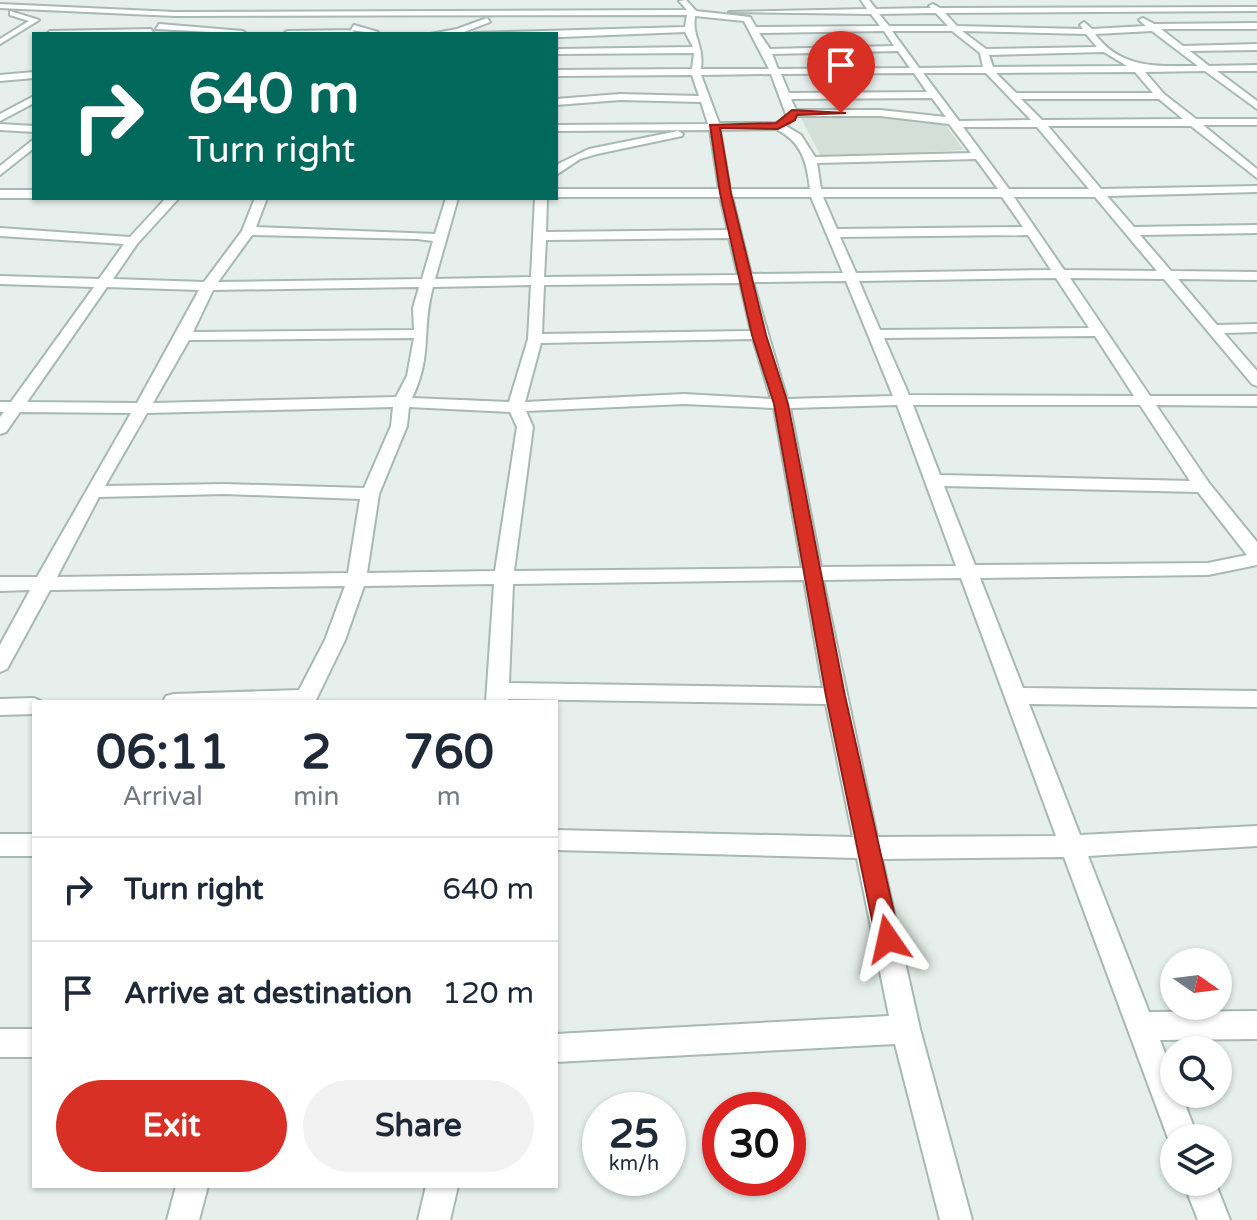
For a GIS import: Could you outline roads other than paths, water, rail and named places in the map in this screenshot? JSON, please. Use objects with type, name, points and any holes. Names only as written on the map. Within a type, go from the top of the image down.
[{"type":"street","points":[[112,11],[121,0]]},
{"type":"street","points":[[180,14],[190,0]]},
{"type":"street","points":[[479,32],[499,0]]},
{"type":"street","points":[[558,59],[563,12],[559,0]]},
{"type":"street","points":[[739,0],[767,52],[795,134],[813,160],[816,194],[854,277],[903,400],[1178,1124]]},
{"type":"street","points":[[1048,0],[1092,32],[1105,49],[1139,70],[1161,96],[1257,175]]},
{"type":"street","points":[[1113,0],[1257,106]]},
{"type":"street","points":[[1209,0],[1255,27]]},
{"type":"street","points":[[352,32],[366,12],[365,1]]},
{"type":"street","points":[[314,2],[327,8],[327,11]]},
{"type":"street","points":[[153,31],[180,14],[221,3]]},
{"type":"street","points":[[248,3],[268,12]]},
{"type":"street","points":[[0,9],[72,4],[112,11],[180,14],[299,11],[489,16],[563,12],[692,13],[889,30],[1092,32],[1255,27]]},
{"type":"street","points":[[749,20],[870,5],[1257,9]]},
{"type":"street","points":[[0,584],[356,582],[504,576],[1208,569],[1257,557],[1203,487],[1004,190],[870,5]]},
{"type":"street","points":[[932,5],[984,52],[989,71],[1040,124],[1257,381]]},
{"type":"street","points":[[0,9],[35,20],[1,42]]},
{"type":"street","points":[[286,32],[299,11]]},
{"type":"street","points":[[558,33],[692,13]]},
{"type":"street","points":[[692,13],[699,50],[696,73],[705,99],[705,125],[748,280],[759,335],[781,404],[835,696],[870,848],[906,1029],[956,1220]]},
{"type":"street","points":[[451,32],[489,16]]},
{"type":"street","points":[[32,24],[58,32]]},
{"type":"street","points":[[120,32],[183,32]]},
{"type":"street","points":[[1,42],[32,36]]},
{"type":"street","points":[[1180,49],[1257,47]]},
{"type":"street","points":[[767,52],[900,48]]},
{"type":"street","points":[[984,52],[1105,49]]},
{"type":"street","points":[[559,52],[699,50]]},
{"type":"street","points":[[12,76],[32,68]]},
{"type":"street","points":[[558,72],[919,73],[1257,68]]},
{"type":"street","points":[[0,78],[32,77]]},
{"type":"street","points":[[0,78],[32,77]]},
{"type":"street","points":[[1242,94],[1257,95]]},
{"type":"street","points":[[558,128],[705,125],[785,112],[936,95]]},
{"type":"street","points":[[1012,96],[1161,96]]},
{"type":"street","points":[[558,102],[620,97],[705,99]]},
{"type":"street","points":[[0,104],[32,98]]},
{"type":"street","points":[[0,118],[32,99]]},
{"type":"street","points":[[785,112],[880,113],[953,122],[1040,124],[1257,122]]},
{"type":"street","points":[[558,168],[572,157],[679,134],[705,125]]},
{"type":"street","points":[[0,127],[32,129]]},
{"type":"street","points":[[0,172],[32,144]]},
{"type":"street","points":[[813,160],[977,156]]},
{"type":"street","points":[[0,180],[26,168]]},
{"type":"street","points":[[558,193],[816,194],[1004,190],[1098,193],[1257,189]]},
{"type":"street","points":[[0,194],[32,194]]},
{"type":"street","points":[[0,429],[8,407],[105,283],[133,241],[171,200]]},
{"type":"street","points":[[0,664],[93,492],[184,336],[208,286],[248,231],[260,200]]},
{"type":"street","points":[[304,700],[335,640],[356,582],[370,494],[399,426],[402,402],[415,376],[422,334],[420,308],[451,200]]},
{"type":"street","points":[[541,200],[541,236],[535,283],[535,339],[516,407],[525,427],[504,576],[498,696],[835,696]]},
{"type":"street","points":[[1130,231],[1257,229]]},
{"type":"street","points":[[248,231],[441,239]]},
{"type":"street","points":[[834,233],[1032,231]]},
{"type":"street","points":[[0,232],[133,241]]},
{"type":"street","points":[[541,236],[736,234]]},
{"type":"street","points":[[0,280],[208,286],[1061,274],[1257,276]]},
{"type":"street","points":[[1215,329],[1257,328]]},
{"type":"street","points":[[877,334],[1100,332]]},
{"type":"street","points":[[184,336],[422,334]]},
{"type":"street","points":[[535,339],[759,335]]},
{"type":"street","points":[[8,407],[141,408],[402,402],[516,407],[684,399],[781,404],[903,400],[1257,401]]},
{"type":"street","points":[[934,480],[1203,487]]},
{"type":"street","points":[[93,492],[225,489],[370,494]]},
{"type":"street","points":[[1016,696],[1257,699]]},
{"type":"street","points":[[0,707],[32,706]]},
{"type":"street","points":[[558,840],[870,848],[1073,846],[1257,836]]},
{"type":"street","points":[[0,845],[32,845]]},
{"type":"street","points":[[1141,1026],[1257,1025]]},
{"type":"street","points":[[558,1048],[906,1029]]},
{"type":"street","points":[[0,1043],[32,1043]]},
{"type":"street","points":[[183,1220],[191,1188]]},
{"type":"street","points":[[434,1220],[442,1188]]},
{"type":"street","points":[[1205,1196],[1214,1220]]}]
